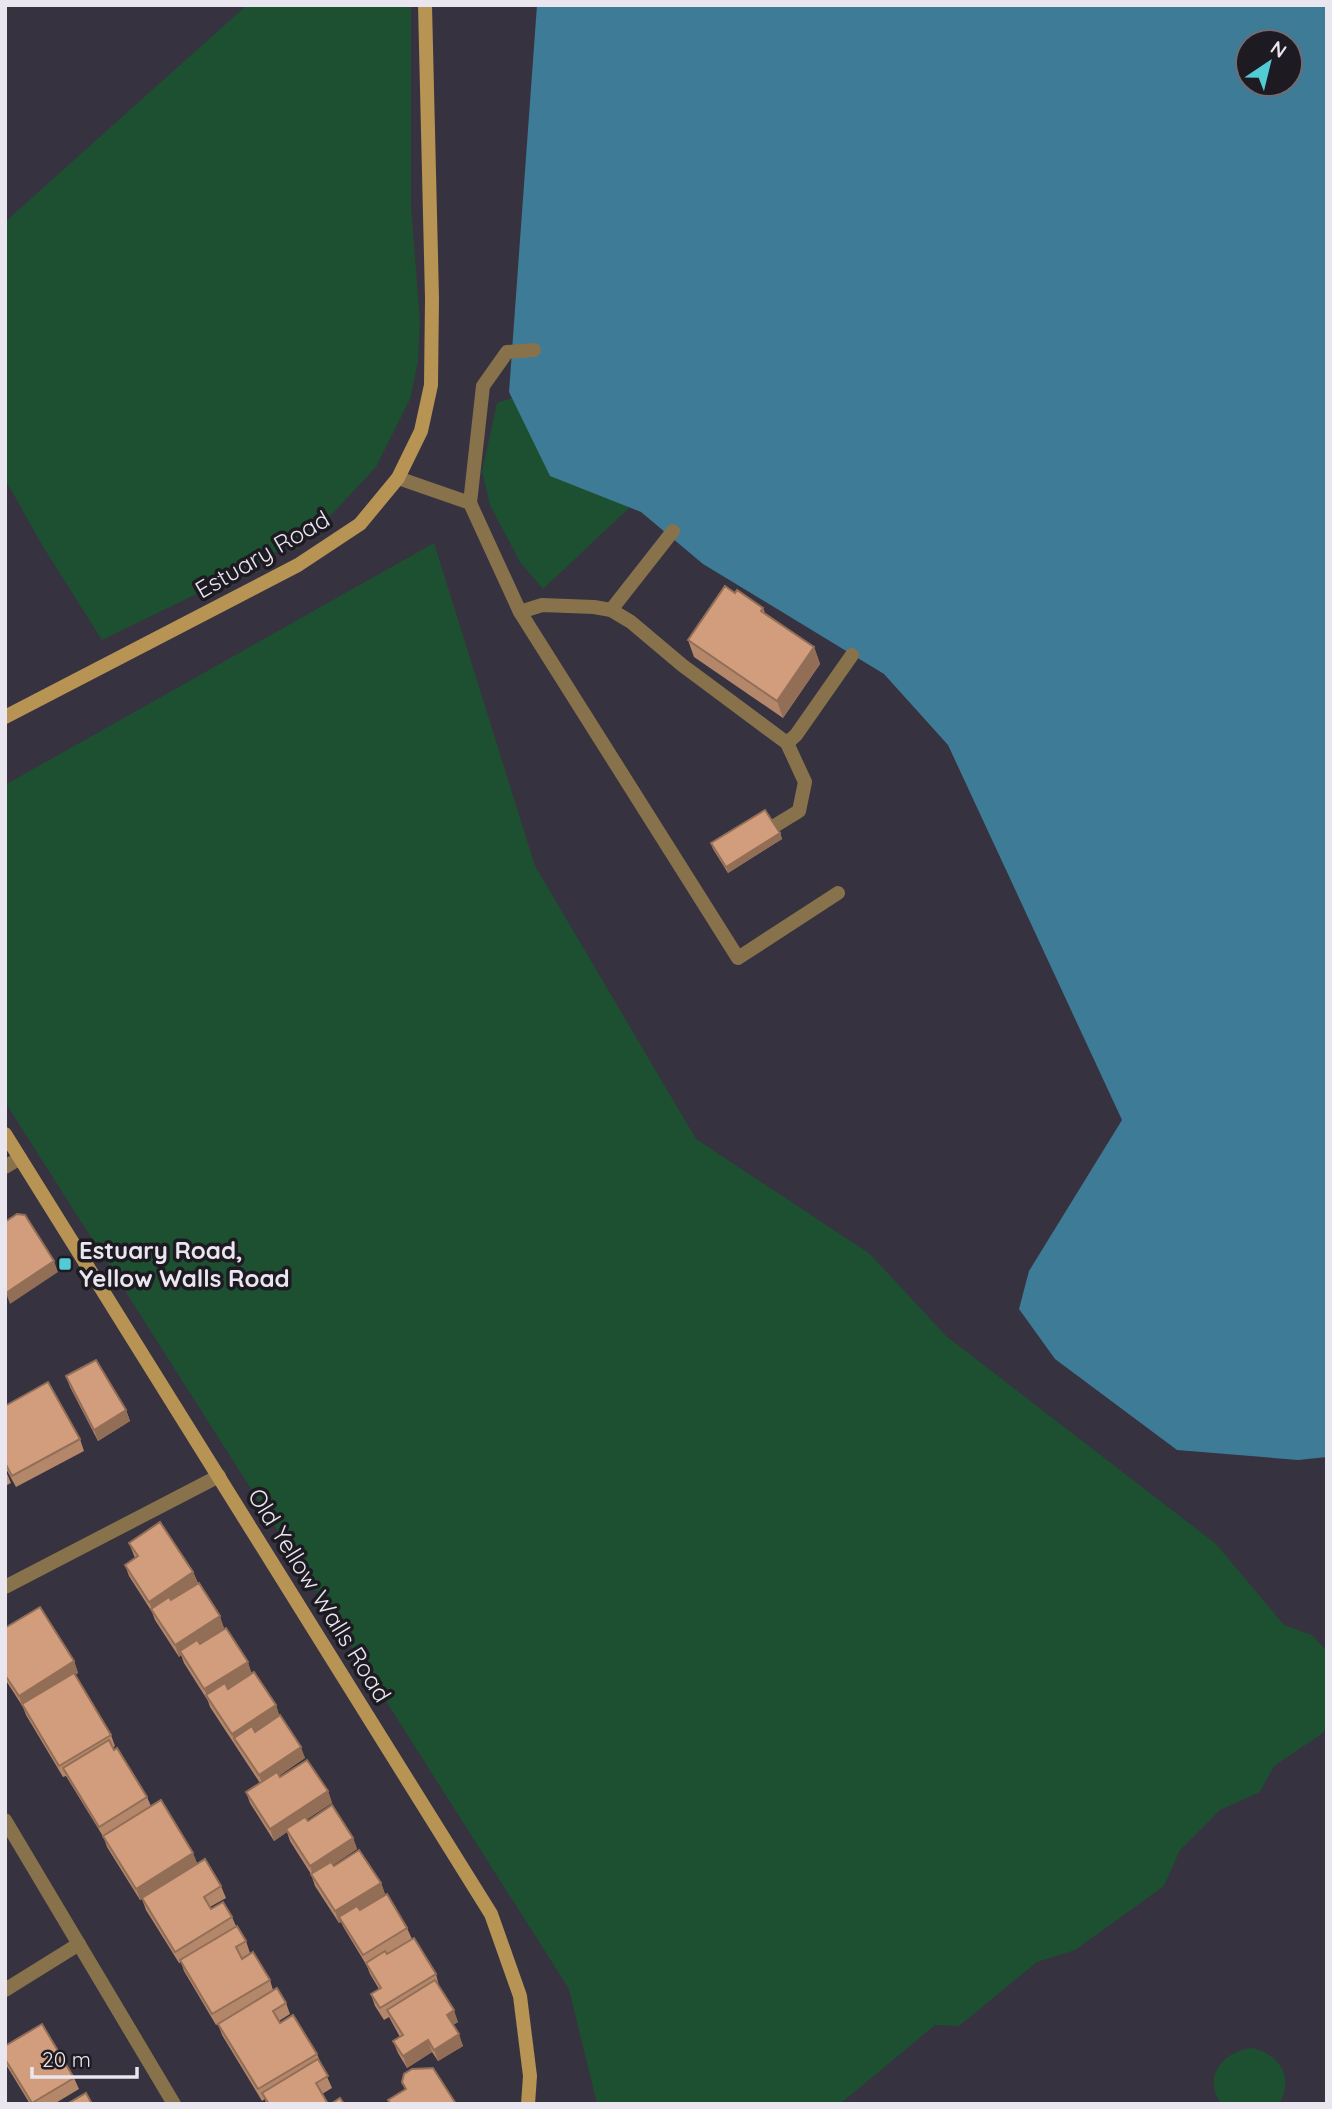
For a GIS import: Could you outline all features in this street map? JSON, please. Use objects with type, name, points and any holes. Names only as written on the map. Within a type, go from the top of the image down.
[{"type":"street","name":"Estuary Road","points":[[5,717],[298,565],[360,524],[398,478],[421,431],[431,385],[432,284],[425,5]]},
{"type":"street","points":[[534,350],[507,352],[483,386],[470,503],[520,612],[738,958],[838,893]]},
{"type":"street","points":[[398,478],[470,503]]},
{"type":"street","points":[[611,610],[673,531]]},
{"type":"street","points":[[520,612],[542,605],[611,610],[631,622],[682,665],[788,743],[805,782],[799,811],[776,825]]},
{"type":"street","points":[[788,743],[852,655]]},
{"type":"street","name":"Old Yellow Walls Road","points":[[5,1134],[491,1914],[520,1996],[530,2076],[528,2104]]},
{"type":"street","points":[[5,1167],[20,1158]]},
{"type":"street","points":[[5,1587],[219,1476]]},
{"type":"street","points":[[5,1820],[174,2104]]},
{"type":"street","points":[[5,1990],[79,1944]]},
{"type":"green space","points":[[247,5],[411,5],[411,206],[420,321],[418,361],[410,399],[376,467],[332,514],[258,564],[102,640],[42,545],[5,479],[5,222]]},
{"type":"green space","points":[[512,398],[646,492],[543,589],[520,562],[490,505],[482,471],[497,403]]},
{"type":"green space","points":[[434,543],[535,866],[696,1139],[870,1254],[946,1336],[1216,1544],[1284,1625],[1312,1635],[1327,1651],[1327,1724],[1323,1733],[1274,1766],[1260,1792],[1220,1810],[1180,1850],[1164,1886],[1075,1950],[1037,1962],[959,2026],[935,2025],[840,2104],[597,2104],[569,1989],[5,1102],[5,785]]},
{"type":"green space","points":[[1252,2048],[1270,2055],[1282,2068],[1285,2085],[1279,2104],[1221,2104],[1214,2084],[1218,2067],[1232,2054]]},
{"type":"water","points":[[537,5],[1327,5],[1327,1457],[1298,1460],[1177,1450],[1055,1359],[1019,1309],[1029,1271],[1122,1120],[948,745],[884,674],[703,564],[641,512],[550,476],[509,392]]},
{"type":"building","points":[[725,586],[735,593],[737,590],[763,608],[761,611],[814,647],[777,701],[688,640]]},
{"type":"building","points":[[765,810],[780,833],[726,867],[711,843]]},
{"type":"building","points":[[17,1214],[25,1215],[54,1261],[6,1293],[5,1222]]},
{"type":"building","points":[[96,1360],[126,1410],[94,1430],[66,1376]]},
{"type":"building","points":[[48,1382],[80,1439],[12,1476],[5,1463],[5,1406]]},
{"type":"building","points":[[160,1522],[193,1572],[149,1602],[125,1565],[138,1556],[129,1543]]},
{"type":"building","points":[[199,1583],[220,1616],[175,1645],[151,1609]]},
{"type":"building","points":[[40,1607],[74,1661],[19,1696],[5,1675],[5,1628]]},
{"type":"building","points":[[226,1628],[248,1662],[204,1689],[180,1651],[197,1640],[200,1644]]},
{"type":"building","points":[[254,1672],[276,1705],[232,1734],[206,1695],[225,1683],[228,1689]]},
{"type":"building","points":[[74,1673],[111,1735],[59,1766],[22,1704]]},
{"type":"building","points":[[280,1715],[301,1747],[259,1775],[234,1738],[252,1726],[255,1732]]},
{"type":"building","points":[[109,1740],[114,1750],[117,1748],[147,1797],[99,1827],[63,1768]]},
{"type":"building","points":[[307,1760],[328,1791],[270,1829],[246,1792],[277,1772],[280,1777]]},
{"type":"building","points":[[161,1800],[193,1853],[136,1889],[103,1836]]},
{"type":"building","points":[[332,1805],[353,1838],[310,1866],[286,1829],[305,1817],[308,1821]]},
{"type":"building","points":[[359,1850],[381,1883],[335,1911],[311,1874],[331,1862],[334,1866]]},
{"type":"building","points":[[205,1859],[221,1886],[204,1897],[211,1909],[223,1902],[232,1917],[175,1952],[142,1898]]},
{"type":"building","points":[[387,1894],[407,1928],[363,1955],[339,1917],[357,1906],[360,1910]]},
{"type":"building","points":[[237,1926],[246,1941],[236,1947],[242,1959],[253,1952],[270,1980],[212,2014],[180,1960]]},
{"type":"building","points":[[414,1938],[436,1974],[380,2008],[371,1994],[381,1988],[366,1963]]},
{"type":"building","points":[[435,1980],[454,2010],[447,2015],[459,2034],[434,2050],[428,2040],[403,2056],[393,2041],[403,2035],[387,2010]]},
{"type":"building","points":[[277,1988],[286,2003],[273,2011],[280,2023],[293,2015],[317,2054],[258,2089],[218,2024]]},
{"type":"building","points":[[42,2024],[74,2078],[32,2103],[5,2059],[5,2046]]},
{"type":"building","points":[[318,2059],[328,2076],[316,2083],[328,2104],[269,2104],[262,2093]]},
{"type":"building","points":[[433,2068],[456,2104],[391,2104],[388,2100],[406,2089],[402,2082],[404,2074],[412,2069]]},
{"type":"building","points":[[86,2093],[92,2104],[67,2104]]},
{"type":"building","points":[[340,2098],[344,2104],[331,2104]]},
{"type":"place","name":"Estuary Road, Yellow Walls Road","points":[[65,1264]]}]
